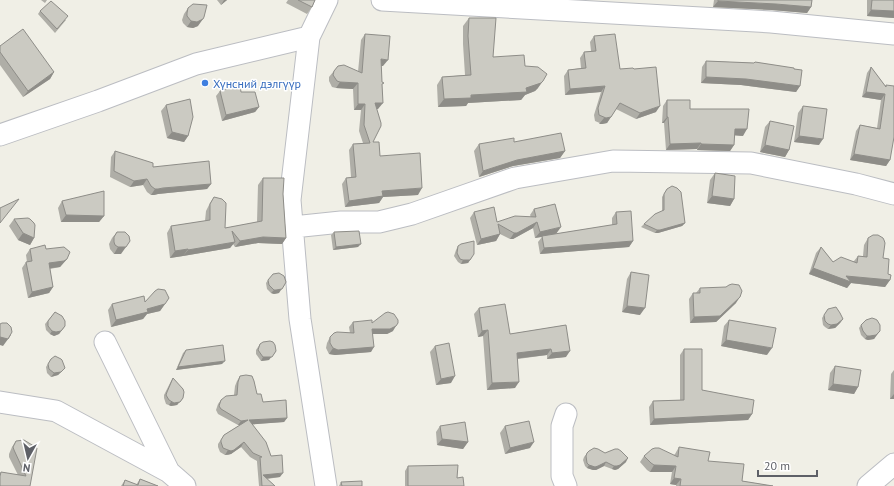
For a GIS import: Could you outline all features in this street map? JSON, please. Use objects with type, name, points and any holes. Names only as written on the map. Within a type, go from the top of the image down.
[{"type":"street","points":[[326,486],[300,319],[290,200],[308,37],[327,0]]},
{"type":"street","points":[[382,0],[770,22],[894,34]]},
{"type":"street","points":[[0,136],[196,64],[308,37]]},
{"type":"street","points":[[292,227],[341,222],[379,222],[412,214],[515,178],[613,161],[751,163],[856,184],[894,194]]},
{"type":"street","points":[[105,342],[169,472]]},
{"type":"street","points":[[0,402],[56,411],[169,472],[185,486]]},
{"type":"street","points":[[566,414],[562,426],[562,476],[566,486]]},
{"type":"street","points":[[868,486],[894,464]]},
{"type":"building","points":[[298,0],[315,0],[312,7]]},
{"type":"building","points":[[718,0],[812,0],[811,7]]},
{"type":"building","points":[[872,0],[894,0],[894,11],[871,10]]},
{"type":"building","points":[[51,1],[68,16],[57,29],[40,11]]},
{"type":"building","points":[[193,4],[207,5],[203,19],[197,22],[191,21],[187,16],[188,8]]},
{"type":"building","points":[[469,18],[496,18],[493,57],[524,55],[525,66],[538,67],[547,74],[543,81],[526,88],[527,92],[471,95],[471,98],[444,99],[442,77],[471,75],[468,36]]},
{"type":"building","points":[[23,29],[54,72],[28,91],[0,52],[0,46]]},
{"type":"building","points":[[365,34],[390,36],[388,60],[381,59],[382,82],[384,83],[382,84],[383,103],[375,103],[381,126],[373,142],[379,142],[380,156],[420,153],[422,188],[382,191],[383,196],[349,201],[346,178],[356,177],[353,144],[370,143],[364,125],[365,104],[358,104],[358,83],[340,82],[337,81],[333,75],[338,66],[344,65],[362,73]]},
{"type":"building","points":[[615,34],[620,69],[656,67],[660,106],[640,113],[620,103],[611,117],[606,118],[599,115],[598,108],[605,86],[570,89],[568,70],[586,68],[584,52],[596,51],[594,36]]},
{"type":"building","points":[[706,61],[755,62],[802,70],[800,86],[746,79],[706,77]]},
{"type":"building","points":[[871,67],[886,87],[886,85],[894,86],[894,137],[890,160],[854,154],[860,125],[880,129],[885,94],[866,92]]},
{"type":"building","points":[[240,85],[241,92],[255,92],[259,107],[226,115],[220,91]]},
{"type":"building","points":[[190,99],[193,117],[188,136],[172,132],[166,105]]},
{"type":"building","points":[[667,100],[690,100],[690,109],[749,109],[747,129],[735,129],[734,145],[701,143],[670,144]]},
{"type":"building","points":[[803,106],[827,109],[823,139],[799,136]]},
{"type":"building","points":[[770,121],[794,126],[789,150],[765,145]]},
{"type":"building","points":[[561,133],[565,151],[517,160],[483,171],[479,144],[514,138],[514,142]]},
{"type":"building","points":[[115,151],[153,163],[153,167],[209,161],[211,184],[155,189],[151,186],[147,179],[134,181],[114,171]]},
{"type":"building","points":[[715,173],[735,176],[734,199],[712,196]]},
{"type":"building","points":[[263,178],[284,178],[283,194],[286,238],[263,237],[240,241],[232,231],[235,242],[175,251],[171,226],[210,220],[210,204],[214,197],[222,199],[226,203],[225,228],[262,221]]},
{"type":"building","points":[[672,186],[681,192],[685,223],[660,230],[644,224],[655,214],[664,210],[664,194],[667,189]]},
{"type":"building","points":[[104,191],[104,216],[66,215],[62,201]]},
{"type":"building","points":[[19,199],[0,223],[0,208]]},
{"type":"building","points":[[555,204],[561,227],[540,232],[537,222],[517,233],[514,233],[498,224],[500,234],[481,239],[474,212],[494,207],[497,222],[515,216],[536,217],[534,209]]},
{"type":"building","points":[[631,211],[633,241],[544,248],[542,236],[617,224],[616,212]]},
{"type":"building","points":[[28,218],[35,225],[34,238],[23,233],[14,219]]},
{"type":"building","points":[[359,231],[361,244],[336,247],[334,232]]},
{"type":"building","points":[[117,232],[125,232],[129,236],[130,241],[126,247],[118,247],[115,245],[114,237]]},
{"type":"building","points":[[873,235],[878,235],[884,240],[883,258],[889,259],[888,274],[891,275],[890,280],[846,276],[851,282],[813,268],[821,247],[833,262],[841,257],[857,263],[858,256],[867,257],[868,238]]},
{"type":"building","points":[[474,241],[474,254],[470,260],[460,259],[457,253],[458,246]]},
{"type":"building","points":[[45,245],[46,249],[64,247],[70,252],[67,259],[64,261],[49,263],[53,287],[32,292],[26,262],[32,261],[30,249]]},
{"type":"building","points":[[631,272],[649,275],[645,308],[627,306]]},
{"type":"building","points":[[279,273],[284,276],[286,282],[282,289],[274,290],[269,285],[268,280],[273,274]]},
{"type":"building","points":[[732,284],[739,285],[742,291],[740,297],[720,316],[694,317],[693,293],[700,293],[700,288],[726,287]]},
{"type":"building","points":[[158,289],[165,290],[169,298],[165,304],[147,309],[148,312],[116,320],[112,304],[144,296],[145,302]]},
{"type":"building","points":[[505,304],[510,334],[566,325],[570,351],[552,353],[551,349],[517,353],[519,382],[492,383],[488,330],[482,331],[479,308]]},
{"type":"building","points":[[836,307],[843,319],[837,324],[828,324],[825,321],[824,315],[828,309]]},
{"type":"building","points":[[55,312],[62,316],[65,321],[65,326],[61,331],[56,332],[52,331],[48,326],[48,321]]},
{"type":"building","points":[[388,312],[394,314],[398,320],[398,323],[390,329],[372,329],[374,347],[338,350],[333,348],[330,343],[330,337],[334,333],[354,333],[353,322],[372,320],[372,323]]},
{"type":"building","points":[[872,318],[877,320],[880,325],[880,331],[876,335],[867,336],[861,325],[866,320]]},
{"type":"building","points":[[729,320],[776,328],[772,348],[726,340]]},
{"type":"building","points":[[7,323],[11,327],[12,332],[8,339],[0,337],[0,324]]},
{"type":"building","points":[[270,341],[275,345],[276,351],[272,357],[263,357],[258,350],[260,344]]},
{"type":"building","points":[[449,343],[455,376],[441,379],[435,346]]},
{"type":"building","points":[[223,345],[225,361],[178,367],[186,350]]},
{"type":"building","points":[[684,349],[702,349],[702,390],[754,400],[752,414],[654,419],[653,401],[684,400]]},
{"type":"building","points":[[55,356],[62,360],[65,368],[61,372],[54,373],[49,369],[48,364]]},
{"type":"building","points":[[835,366],[861,370],[858,387],[833,384]]},
{"type":"building","points":[[240,376],[252,376],[257,394],[261,394],[263,402],[286,400],[287,418],[249,420],[266,442],[271,456],[282,455],[283,473],[263,475],[275,486],[262,486],[260,457],[262,457],[253,453],[244,442],[231,451],[223,448],[221,442],[224,435],[248,420],[241,421],[221,409],[219,406],[221,400],[226,396],[237,395]]},
{"type":"building","points":[[173,378],[184,392],[183,398],[180,402],[174,403],[169,400],[166,395]]},
{"type":"building","points":[[529,421],[534,442],[510,448],[505,426]]},
{"type":"building","points":[[465,422],[468,442],[442,439],[440,426]]},
{"type":"building","points":[[24,440],[37,448],[30,486],[0,486],[1,472],[26,476],[13,447],[16,441]]},
{"type":"building","points":[[679,447],[710,452],[708,461],[744,464],[742,481],[773,486],[680,486],[681,479],[674,478],[676,466],[654,465],[644,456],[652,449],[659,448],[678,457]]},
{"type":"building","points":[[594,448],[605,453],[618,449],[628,458],[617,466],[606,462],[595,467],[587,463],[586,456],[589,451]]},
{"type":"building","points":[[458,465],[457,478],[463,477],[464,486],[408,486],[408,466]]},
{"type":"building","points":[[140,479],[158,486],[123,486],[125,480],[138,485]]},
{"type":"building","points":[[362,481],[362,486],[342,486],[341,482]]},
{"type":"place","name":"Хүнсний дэлгүүр","points":[[205,83]]}]
